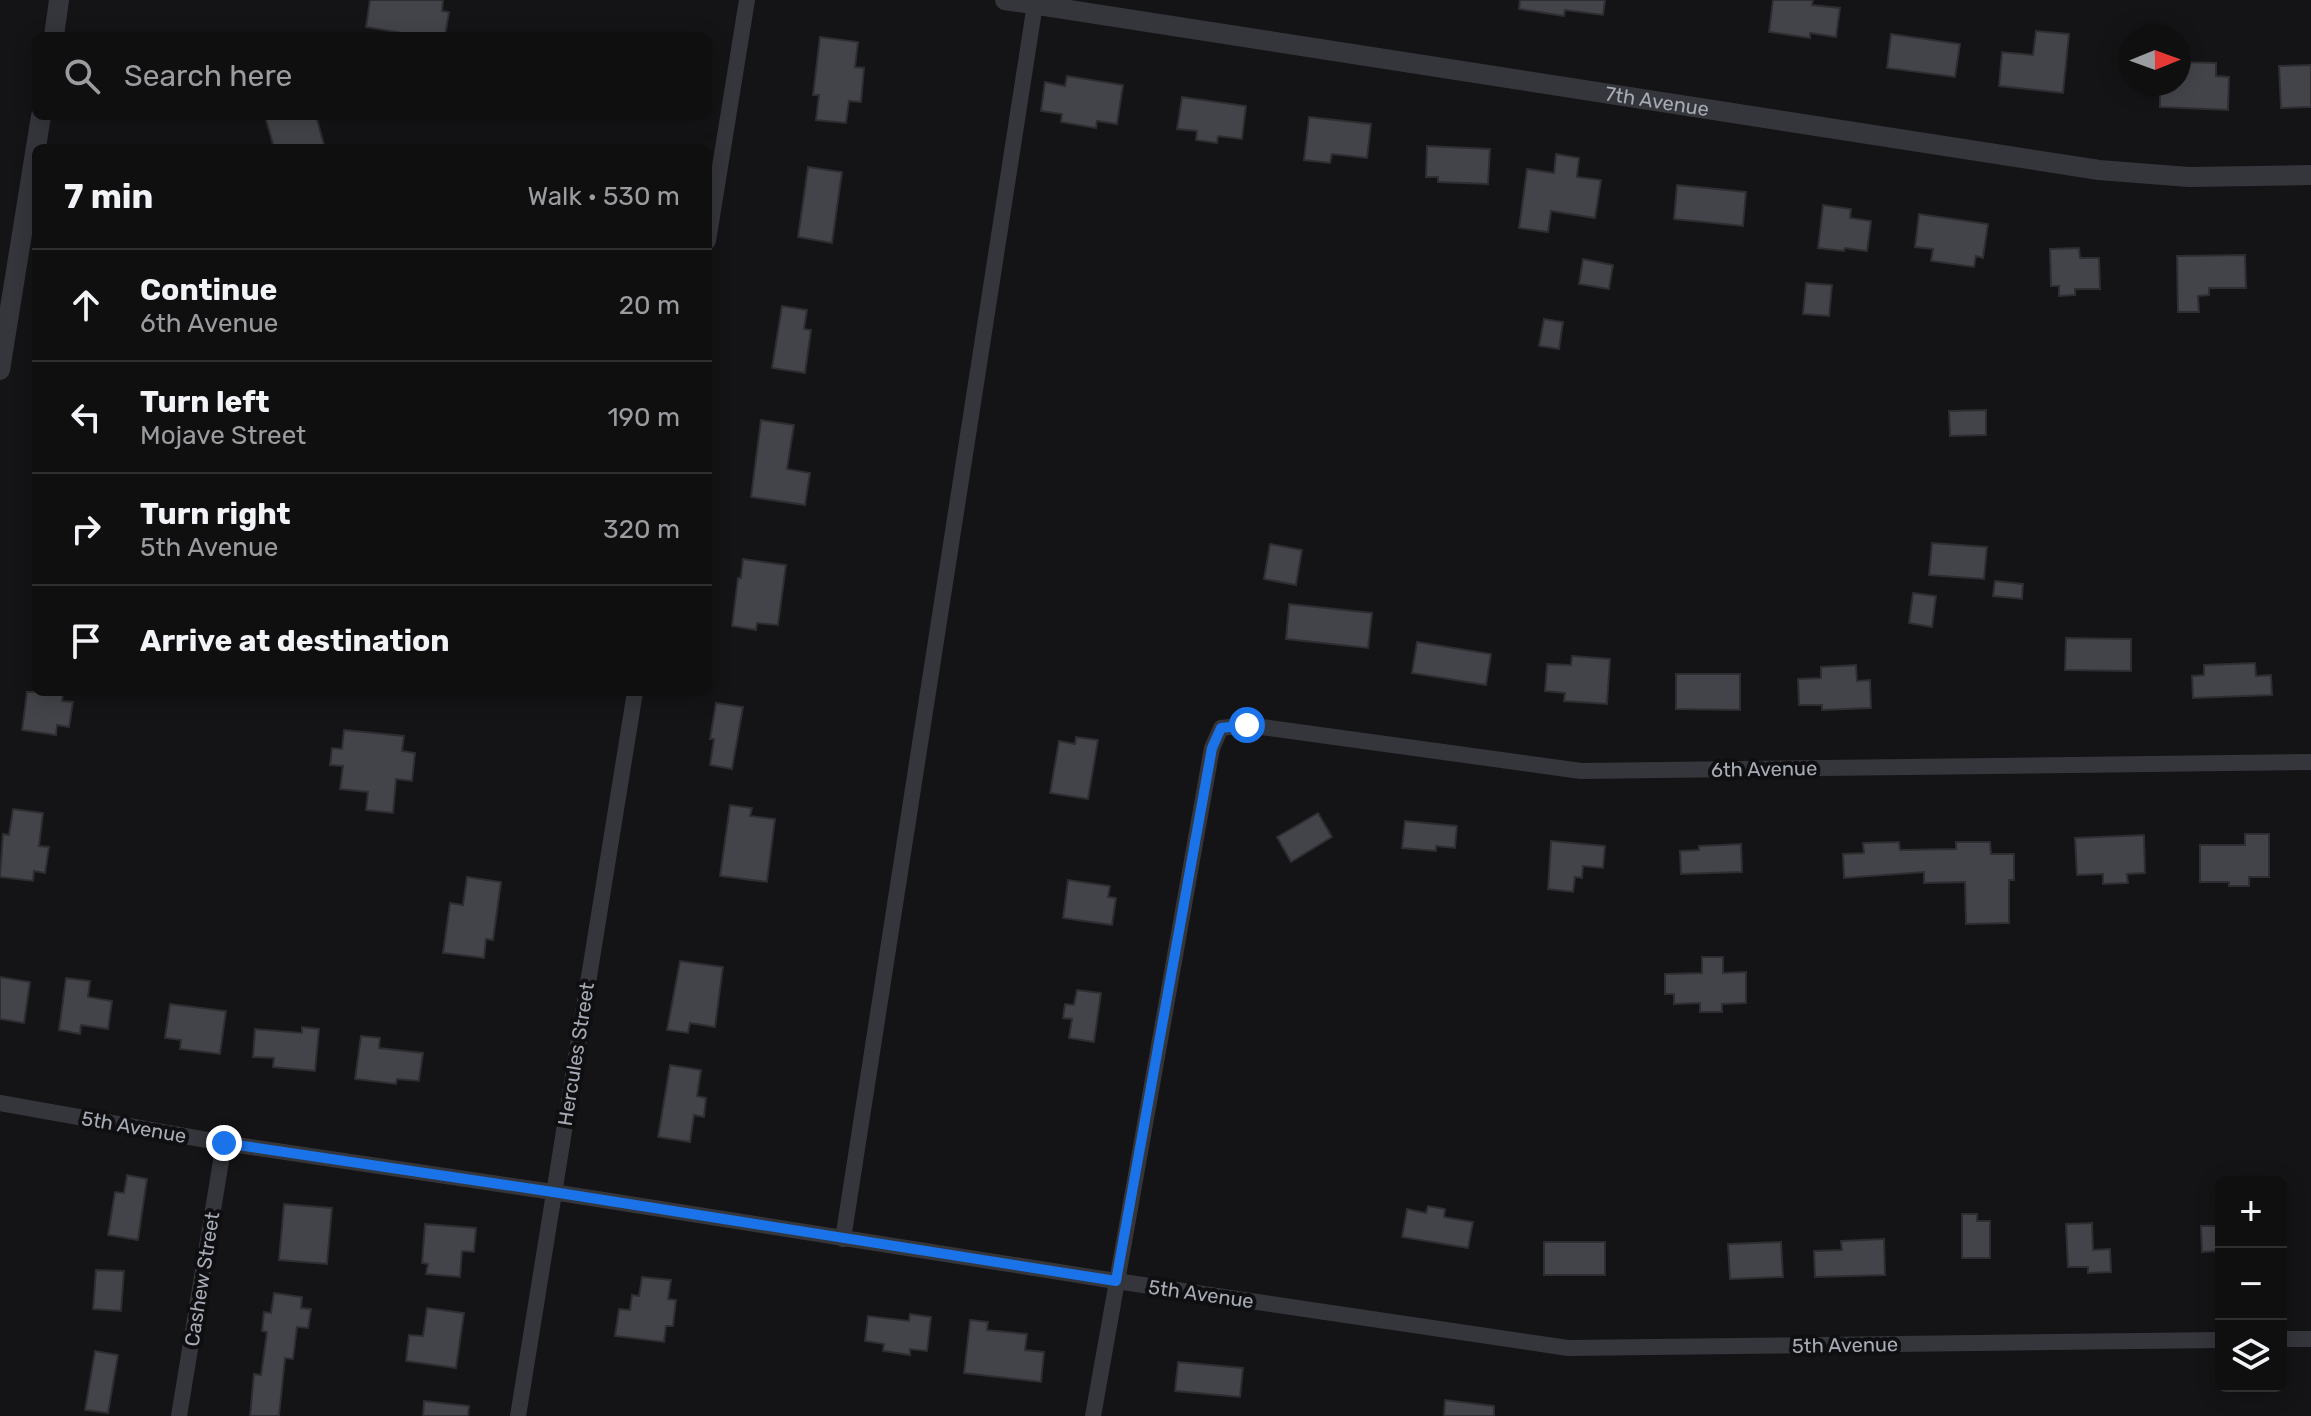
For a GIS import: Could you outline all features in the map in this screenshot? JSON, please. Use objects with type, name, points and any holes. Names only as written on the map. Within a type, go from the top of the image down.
[{"type":"street","points":[[55,32],[59,0]]},
{"type":"street","points":[[712,216],[747,0]]},
{"type":"street","name":"7th Avenue","points":[[1005,0],[2099,170],[2189,177],[2311,175]]},
{"type":"street","points":[[843,1239],[1035,4]]},
{"type":"street","points":[[36,144],[40,120]]},
{"type":"street","points":[[0,370],[32,172]]},
{"type":"street","name":"Hercules Street","points":[[518,1416],[634,696]]},
{"type":"street","name":"6th Avenue","points":[[1116,1281],[1212,748],[1221,728],[1247,725],[1581,771],[2311,762]]},
{"type":"street","name":"5th Avenue","points":[[0,1103],[224,1143],[1568,1348],[2215,1340]]},
{"type":"street","name":"Cashew Street","points":[[179,1416],[224,1143]]},
{"type":"street","points":[[1093,1416],[1116,1281]]},
{"type":"street","points":[[2287,1339],[2311,1339]]},
{"type":"building","points":[[370,0],[443,0],[442,11],[449,12],[446,32],[396,32],[366,27]]},
{"type":"building","points":[[1520,0],[1605,0],[1603,15],[1565,10],[1564,16],[1519,9]]},
{"type":"building","points":[[1773,0],[1813,0],[1812,5],[1840,8],[1836,37],[1810,33],[1810,38],[1769,32]]},
{"type":"building","points":[[2036,31],[2069,34],[2063,93],[1999,86],[2002,52],[2033,55]]},
{"type":"building","points":[[1891,34],[1960,44],[1955,77],[1887,68]]},
{"type":"building","points":[[820,37],[858,42],[855,67],[864,68],[861,102],[849,101],[846,123],[816,120],[819,95],[813,95]]},
{"type":"building","points":[[2191,62],[2216,63],[2216,76],[2229,77],[2228,110],[2160,107],[2160,96],[2191,96]]},
{"type":"building","points":[[2311,65],[2311,107],[2281,108],[2279,66]]},
{"type":"building","points":[[1067,76],[1123,85],[1117,124],[1097,121],[1096,128],[1061,122],[1062,114],[1041,111],[1045,82],[1065,86]]},
{"type":"building","points":[[1182,97],[1246,106],[1242,139],[1218,136],[1217,143],[1196,140],[1197,131],[1177,129]]},
{"type":"building","points":[[1309,117],[1371,124],[1367,158],[1332,154],[1330,163],[1304,160]]},
{"type":"building","points":[[266,120],[317,120],[324,144],[273,144]]},
{"type":"building","points":[[1427,146],[1490,149],[1488,184],[1438,182],[1438,177],[1426,177]]},
{"type":"building","points":[[1556,154],[1579,158],[1577,177],[1601,180],[1595,218],[1551,211],[1548,232],[1519,228],[1527,169],[1554,173]]},
{"type":"building","points":[[808,167],[842,172],[832,243],[798,237]]},
{"type":"building","points":[[1677,185],[1746,192],[1743,226],[1674,219]]},
{"type":"building","points":[[1823,205],[1851,209],[1850,218],[1871,221],[1867,251],[1818,248]]},
{"type":"building","points":[[1919,214],[1988,224],[1983,258],[1976,256],[1974,267],[1931,261],[1933,249],[1915,247]]},
{"type":"building","points":[[2079,248],[2080,258],[2099,258],[2100,289],[2075,289],[2075,295],[2059,296],[2059,286],[2051,286],[2050,249]]},
{"type":"building","points":[[2245,255],[2246,288],[2209,288],[2209,295],[2198,296],[2199,312],[2178,312],[2177,256]]},
{"type":"building","points":[[1583,259],[1613,265],[1609,289],[1579,284]]},
{"type":"building","points":[[1806,283],[1832,285],[1829,316],[1803,314]]},
{"type":"building","points":[[782,306],[807,310],[804,329],[811,330],[805,373],[772,368]]},
{"type":"building","points":[[1544,319],[1563,322],[1559,349],[1539,346]]},
{"type":"building","points":[[1986,410],[1986,435],[1950,436],[1949,411]]},
{"type":"building","points":[[761,420],[794,425],[787,469],[810,473],[805,505],[751,497]]},
{"type":"building","points":[[1932,543],[1987,547],[1984,579],[1929,575]]},
{"type":"building","points":[[1270,544],[1302,550],[1296,585],[1264,579]]},
{"type":"building","points":[[743,559],[786,565],[778,625],[757,623],[756,630],[732,626]]},
{"type":"building","points":[[1995,581],[2023,584],[2022,599],[1993,596]]},
{"type":"building","points":[[1913,593],[1936,596],[1932,627],[1909,623]]},
{"type":"building","points":[[1289,604],[1372,613],[1368,648],[1286,639]]},
{"type":"building","points":[[2066,638],[2131,639],[2131,671],[2065,670]]},
{"type":"building","points":[[1417,642],[1491,654],[1486,685],[1412,673]]},
{"type":"building","points":[[1572,656],[1610,659],[1607,704],[1564,701],[1565,693],[1545,691],[1547,664],[1571,665]]},
{"type":"building","points":[[2255,663],[2256,676],[2271,675],[2272,695],[2193,698],[2192,676],[2204,675],[2204,665]]},
{"type":"building","points":[[1856,665],[1857,681],[1870,680],[1871,708],[1822,710],[1822,705],[1799,705],[1798,679],[1821,678],[1821,667]]},
{"type":"building","points":[[1676,674],[1740,674],[1740,710],[1676,709]]},
{"type":"building","points":[[27,692],[32,692],[32,696],[63,696],[62,701],[73,702],[69,727],[57,725],[56,735],[22,730]]},
{"type":"building","points":[[716,703],[743,707],[732,769],[710,765],[714,739],[710,739]]},
{"type":"building","points":[[344,730],[404,736],[402,751],[415,753],[412,781],[396,779],[393,813],[366,810],[368,792],[340,789],[343,766],[330,765],[332,748],[342,749]]},
{"type":"building","points":[[1076,737],[1098,740],[1088,799],[1050,793],[1059,741],[1075,744]]},
{"type":"building","points":[[730,805],[752,808],[750,816],[775,819],[767,882],[720,876]]},
{"type":"building","points":[[13,809],[43,813],[39,846],[49,847],[45,873],[34,871],[33,881],[0,877],[3,834],[9,835]]},
{"type":"building","points":[[1318,813],[1332,837],[1291,862],[1277,837]]},
{"type":"building","points":[[1405,821],[1457,826],[1455,848],[1436,846],[1436,851],[1402,848]]},
{"type":"building","points":[[2245,834],[2269,834],[2269,877],[2249,877],[2249,886],[2200,882],[2200,845],[2245,845]]},
{"type":"building","points":[[2144,835],[2145,873],[2127,874],[2128,883],[2103,884],[2103,874],[2077,875],[2075,838]]},
{"type":"building","points":[[1551,841],[1605,846],[1603,868],[1583,866],[1582,878],[1575,877],[1573,892],[1548,889]]},
{"type":"building","points":[[1899,842],[1900,850],[1956,849],[1956,842],[1990,842],[1991,854],[2014,854],[2014,880],[2009,880],[2009,923],[1966,924],[1965,882],[1924,883],[1924,872],[1844,878],[1843,854],[1864,853],[1863,843]]},
{"type":"building","points":[[1741,844],[1742,872],[1681,874],[1680,851],[1699,850],[1699,846]]},
{"type":"building","points":[[467,877],[501,882],[493,940],[486,939],[484,958],[443,953],[450,903],[463,905]]},
{"type":"building","points":[[1068,880],[1110,886],[1108,897],[1116,898],[1112,925],[1063,918]]},
{"type":"building","points":[[1702,957],[1723,957],[1723,973],[1746,972],[1746,1003],[1722,1004],[1722,1012],[1700,1012],[1700,1003],[1674,1004],[1674,994],[1665,994],[1665,974],[1702,973]]},
{"type":"building","points":[[680,961],[723,967],[715,1027],[690,1023],[688,1033],[667,1030]]},
{"type":"building","points":[[0,977],[30,982],[24,1023],[0,1019]]},
{"type":"building","points":[[66,978],[90,981],[88,997],[112,1001],[108,1029],[81,1025],[80,1034],[59,1030]]},
{"type":"building","points":[[1077,990],[1101,993],[1094,1042],[1069,1038],[1072,1019],[1063,1018],[1065,1004],[1074,1005]]},
{"type":"building","points":[[170,1004],[226,1011],[220,1054],[180,1049],[181,1040],[165,1038]]},
{"type":"building","points":[[302,1027],[319,1029],[315,1071],[273,1067],[274,1058],[253,1057],[255,1029],[302,1033]]},
{"type":"building","points":[[361,1036],[380,1038],[379,1048],[423,1053],[419,1081],[397,1079],[396,1084],[355,1079]]},
{"type":"building","points":[[670,1065],[701,1070],[697,1096],[706,1098],[704,1117],[694,1115],[690,1142],[658,1137]]},
{"type":"building","points":[[127,1175],[147,1179],[138,1240],[108,1235],[115,1192],[124,1193]]},
{"type":"building","points":[[284,1204],[332,1208],[327,1264],[279,1260]]},
{"type":"building","points":[[1428,1206],[1445,1209],[1444,1217],[1473,1222],[1468,1248],[1402,1237],[1407,1209],[1426,1213]]},
{"type":"building","points":[[1962,1214],[1977,1214],[1977,1221],[1990,1221],[1990,1258],[1962,1258]]},
{"type":"building","points":[[2092,1223],[2093,1250],[2110,1249],[2111,1272],[2088,1273],[2088,1267],[2068,1267],[2066,1224]]},
{"type":"building","points":[[425,1224],[476,1228],[474,1252],[462,1251],[460,1277],[426,1274],[428,1264],[422,1263]]},
{"type":"building","points":[[2201,1226],[2215,1226],[2215,1251],[2202,1252]]},
{"type":"building","points":[[1884,1239],[1885,1275],[1815,1277],[1814,1251],[1842,1250],[1841,1241]]},
{"type":"building","points":[[1544,1242],[1605,1242],[1605,1275],[1544,1275]]},
{"type":"building","points":[[1781,1242],[1783,1277],[1730,1279],[1728,1244]]},
{"type":"building","points":[[96,1270],[124,1271],[121,1311],[93,1309]]},
{"type":"building","points":[[642,1277],[671,1280],[668,1299],[676,1300],[673,1326],[666,1326],[664,1342],[615,1336],[619,1309],[630,1310],[632,1295],[639,1296]]},
{"type":"building","points":[[274,1293],[302,1297],[301,1308],[311,1309],[308,1328],[297,1327],[293,1359],[285,1358],[279,1416],[250,1416],[254,1374],[261,1375],[267,1332],[262,1331],[264,1312],[271,1313]]},
{"type":"building","points":[[427,1308],[464,1313],[456,1368],[406,1361],[409,1335],[423,1336]]},
{"type":"building","points":[[910,1314],[931,1317],[927,1351],[910,1349],[910,1355],[883,1351],[884,1344],[865,1341],[868,1316],[909,1321]]},
{"type":"building","points":[[970,1320],[988,1322],[987,1330],[1027,1334],[1025,1350],[1044,1352],[1041,1382],[964,1373]]},
{"type":"building","points":[[95,1351],[118,1355],[108,1413],[85,1410]]},
{"type":"building","points":[[1178,1362],[1243,1368],[1240,1397],[1175,1391]]},
{"type":"building","points":[[1445,1400],[1494,1406],[1494,1416],[1444,1416]]},
{"type":"building","points":[[424,1401],[469,1406],[468,1416],[423,1416]]},
{"type":"route","points":[[224,1143],[1116,1281],[1212,748],[1221,728],[1247,725]]}]
